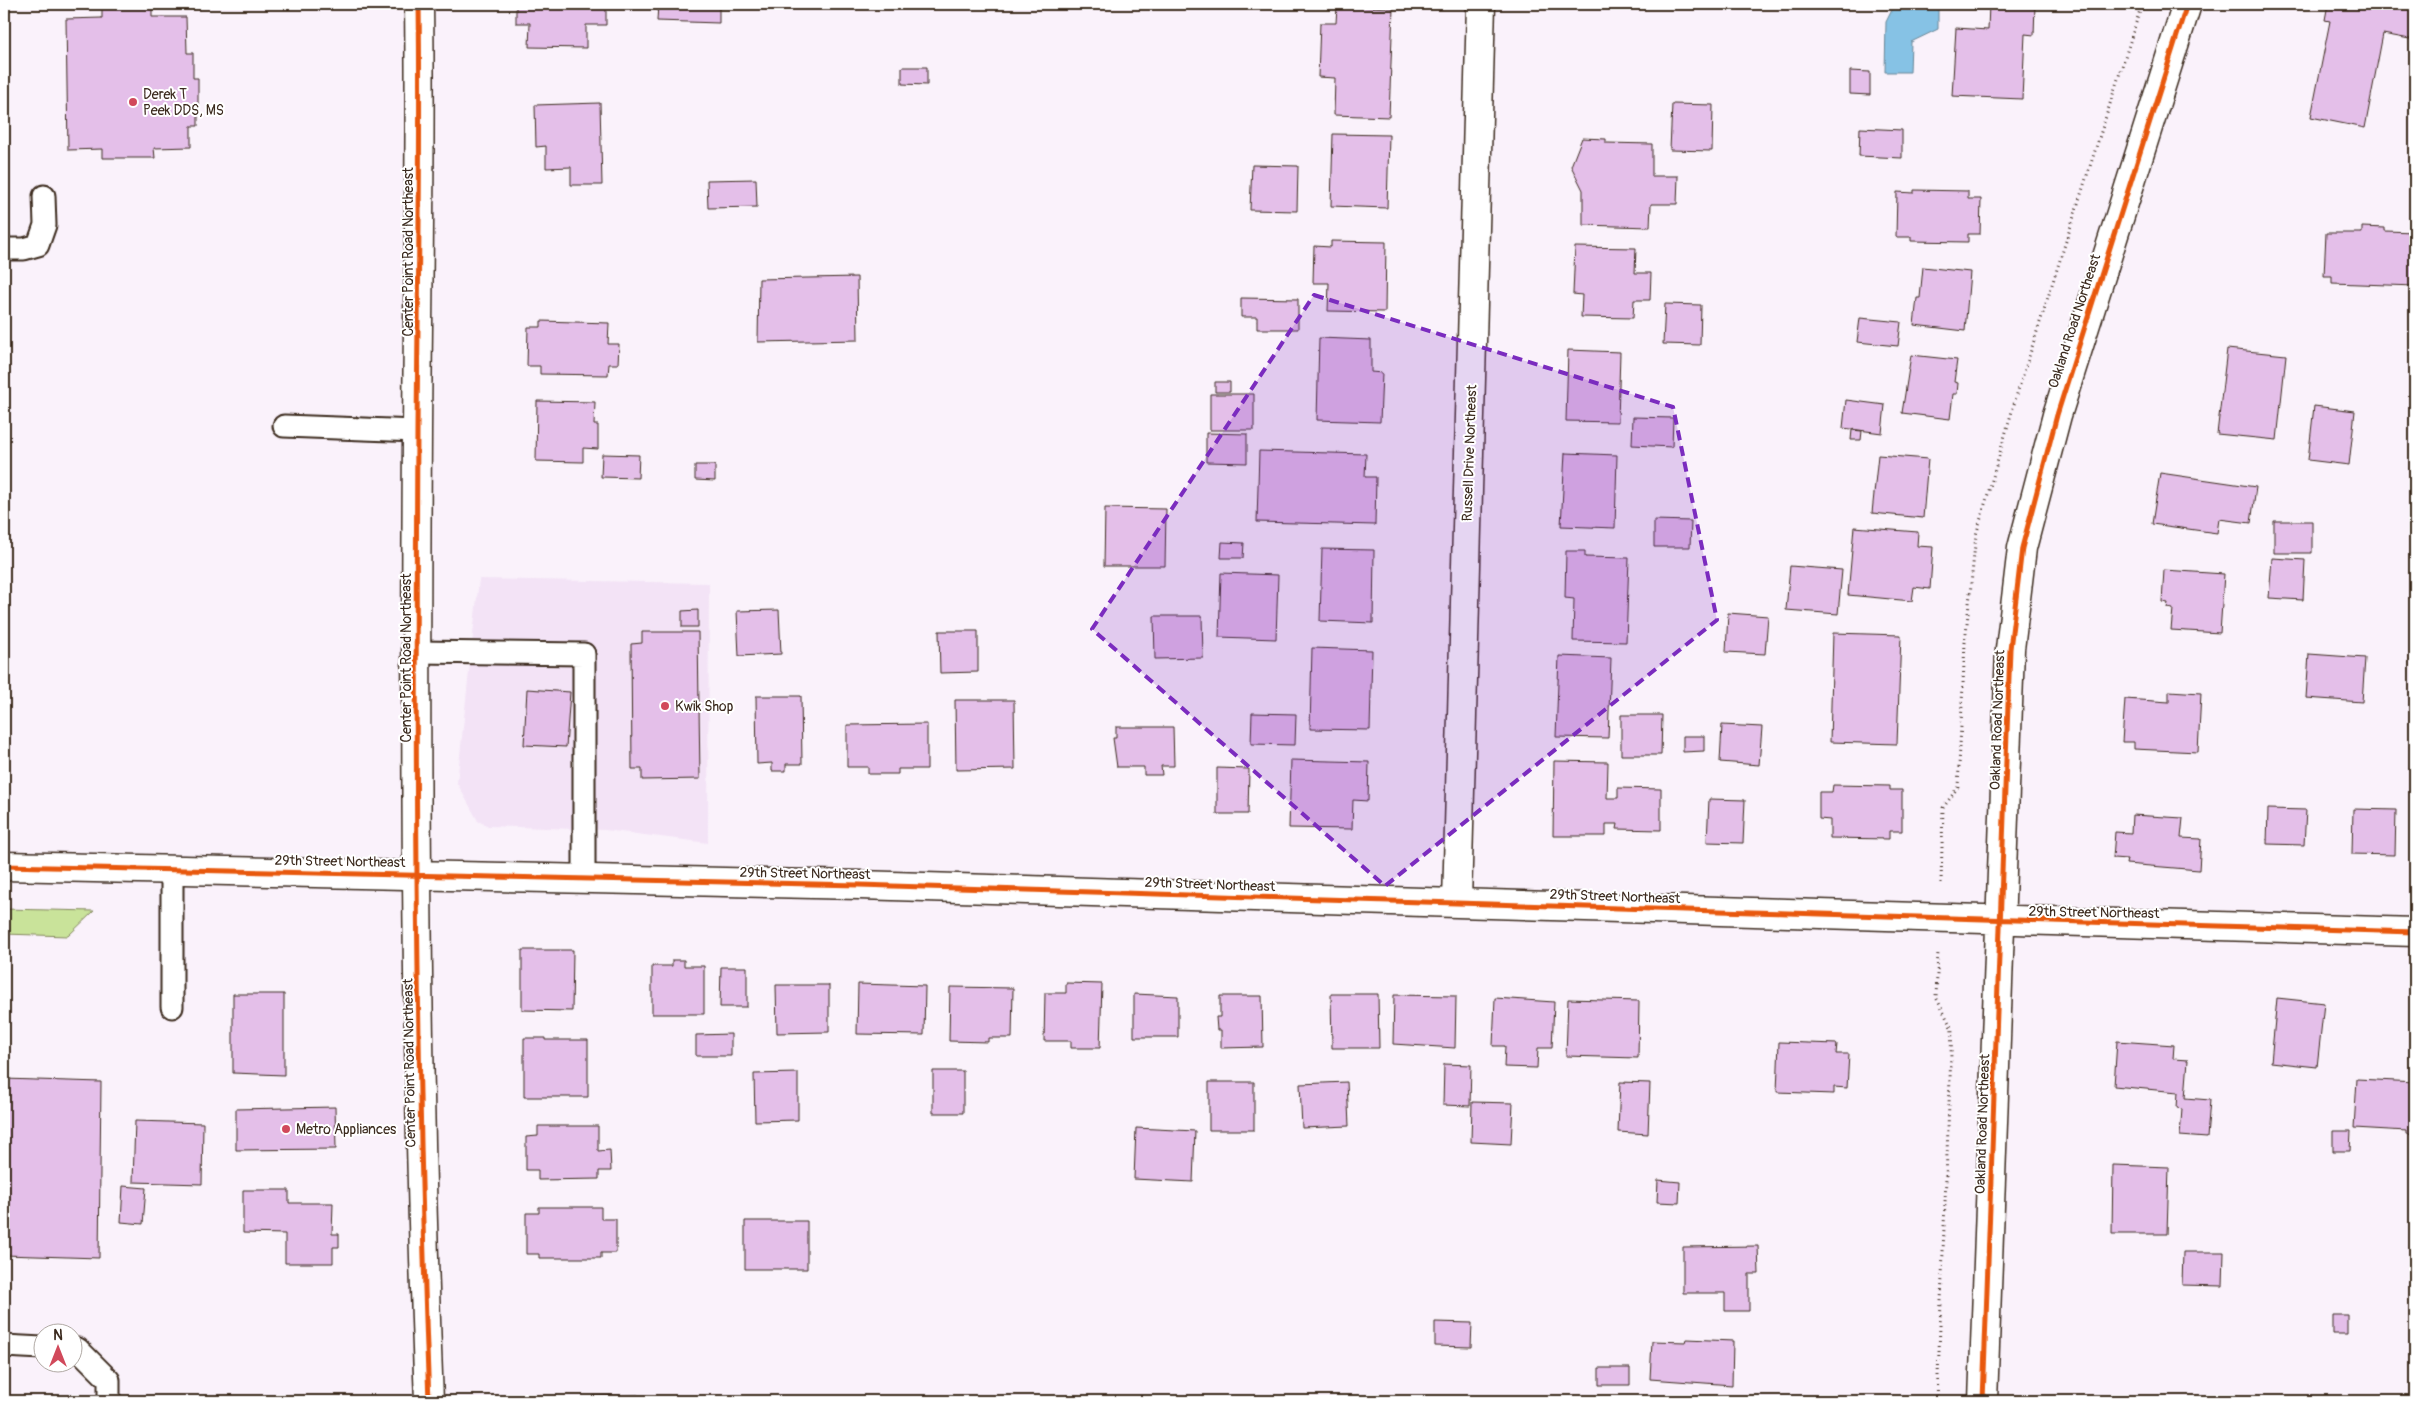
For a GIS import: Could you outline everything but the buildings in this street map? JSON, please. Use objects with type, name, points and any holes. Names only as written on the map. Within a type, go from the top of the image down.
[{"type":"main road","name":"Center Point Road Northeast","points":[[419,4],[417,874],[424,1274],[430,1401]]},
{"type":"main road","name":"Russell Drive Northeast","points":[[1457,902],[1481,4]]},
{"type":"main road","name":"Oakland Road Northeast","points":[[1983,1401],[2010,649],[2022,548],[2057,415],[2187,4]]},
{"type":"main road","name":"29th Street Northeast","points":[[4,866],[584,878],[1457,902],[2001,921],[2415,932]]},
{"type":"lane","points":[[4,249],[24,249],[38,245],[45,226],[44,196]]},
{"type":"lane","points":[[284,426],[417,431]]},
{"type":"lane","points":[[418,652],[584,654],[584,878]]},
{"type":"lane","points":[[172,869],[172,1007]]},
{"type":"lane","points":[[4,1346],[32,1347]]},
{"type":"lane","points":[[82,1353],[109,1380],[109,1401]]},
{"type":"path","points":[[1937,1401],[1952,1029],[1936,997],[1938,951]]},
{"type":"highlighted area","points":[[1314,295],[1673,407],[1717,620],[1385,886],[1092,629]]},
{"type":"shaded area","points":[[479,579],[709,583],[708,843],[605,830],[488,826],[478,821],[457,783]]},
{"type":"green space","points":[[4,909],[94,911],[68,936],[4,934]]},
{"type":"water","points":[[1895,4],[1938,5],[1938,29],[1911,42],[1910,72],[1885,72],[1886,22]]},
{"type":"cycle path","points":[[419,4],[420,165],[416,553],[416,796],[421,1159],[429,1401]]},
{"type":"cycle path","points":[[1983,1401],[2010,649],[2022,548],[2057,415],[2187,4]]},
{"type":"cycle path","points":[[4,866],[859,885],[2415,932]]},
{"type":"place","name":"Derek T Peek DDS, MS","points":[[133,102]]},
{"type":"place","name":"Kwik Shop","points":[[665,706]]},
{"type":"place","name":"Metro Appliances","points":[[286,1129]]}]
